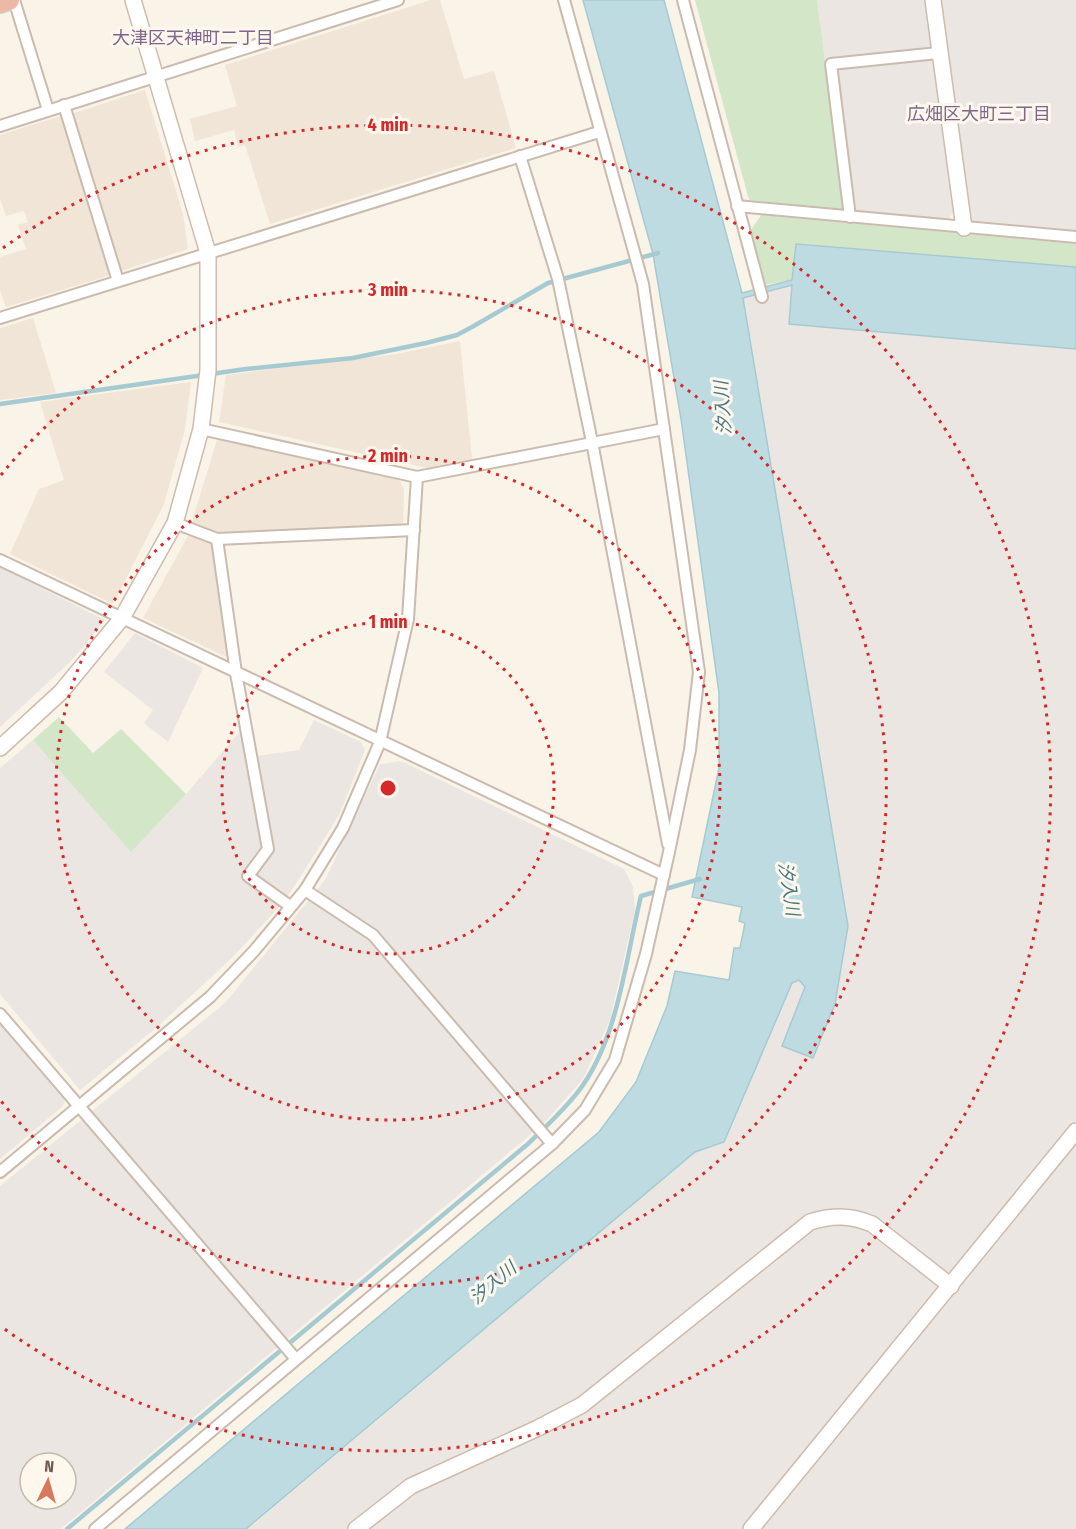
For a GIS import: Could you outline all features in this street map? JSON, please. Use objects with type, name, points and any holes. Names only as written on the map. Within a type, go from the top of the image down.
[{"type":"highway","points":[[0,3],[9,0]]},
{"type":"street","points":[[14,0],[48,110]]},
{"type":"street","points":[[0,748],[62,692],[122,618],[175,523],[201,429],[208,370],[208,253],[133,0]]},
{"type":"street","points":[[95,1529],[295,1358],[552,1144],[585,1110],[615,1060],[646,954],[669,852],[690,750],[699,672],[643,284],[564,0]]},
{"type":"street","points":[[683,0],[762,297]]},
{"type":"street","points":[[933,0],[938,53],[964,228]]},
{"type":"street","points":[[0,126],[391,1]]},
{"type":"street","points":[[850,217],[831,64],[938,53]]},
{"type":"street","points":[[64,105],[118,281]]},
{"type":"street","points":[[0,318],[599,132]]},
{"type":"street","points":[[520,156],[558,279],[592,442],[669,852]]},
{"type":"street","points":[[737,206],[1076,237]]},
{"type":"street","points":[[201,429],[417,477],[664,429]]},
{"type":"street","points":[[0,1172],[210,997],[254,951],[305,890],[343,828],[380,742],[408,619],[417,477]]},
{"type":"street","points":[[175,523],[217,539],[414,530]]},
{"type":"street","points":[[217,539],[236,673],[268,849],[248,876],[291,906]]},
{"type":"street","points":[[0,560],[664,875]]},
{"type":"street","points":[[305,890],[373,935],[552,1144]]},
{"type":"street","points":[[0,1014],[77,1107],[295,1358]]},
{"type":"street","points":[[751,1529],[1076,1131]]},
{"type":"street","points":[[356,1529],[411,1486],[538,1428],[582,1405],[810,1222],[831,1216],[860,1219],[872,1224],[951,1286]]},
{"type":"shaded area","points":[[431,0],[440,0],[464,79],[494,71],[516,148],[270,224],[245,145],[238,147],[234,130],[195,141],[190,119],[237,106],[225,65]]},
{"type":"shaded area","points":[[817,0],[924,0],[954,211],[948,220],[845,211]]},
{"type":"shaded area","points":[[941,0],[1076,0],[1076,230],[969,220]]},
{"type":"shaded area","points":[[145,90],[183,214],[188,249],[121,271],[71,114]]},
{"type":"shaded area","points":[[64,115],[114,274],[6,307],[0,290],[0,257],[26,249],[18,225],[28,222],[24,211],[6,216],[0,199],[0,135]]},
{"type":"shaded area","points":[[793,285],[790,324],[1076,349],[1076,1529],[248,1529],[695,1152],[724,1142],[792,983],[799,980],[805,986],[782,1046],[848,926],[743,298]]},
{"type":"shaded area","points":[[33,318],[56,393],[0,400],[0,328]]},
{"type":"shaded area","points":[[460,341],[472,459],[427,468],[219,422],[226,375],[396,354]]},
{"type":"shaded area","points":[[191,382],[185,429],[164,504],[113,604],[10,554],[39,489],[64,480],[40,402]]},
{"type":"shaded area","points":[[217,440],[399,479],[404,490],[403,528],[216,534],[193,524]]},
{"type":"shaded area","points":[[189,534],[213,544],[229,658],[143,618]]},
{"type":"shaded area","points":[[0,567],[105,620],[72,660],[0,727]]},
{"type":"shaded area","points":[[135,633],[203,668],[168,742],[144,723],[153,710],[104,672]]},
{"type":"shaded area","points":[[314,720],[361,742],[365,750],[340,813],[320,846],[286,899],[234,956],[156,1028],[80,1090],[0,994],[0,768],[33,740],[131,851],[186,794],[242,729],[248,757],[299,750]]},
{"type":"shaded area","points":[[401,761],[624,869],[633,887],[635,910],[610,1020],[583,1079],[543,1124],[61,1529],[0,1529],[0,1186],[225,1003],[325,880],[380,764]]},
{"type":"shaded area","points":[[0,1022],[65,1099],[63,1106],[0,1159]]},
{"type":"green space","points":[[695,0],[817,0],[845,211],[749,200]]},
{"type":"green space","points":[[761,215],[1076,244],[1076,267],[796,244],[792,280],[765,285],[751,230]]},
{"type":"green space","points":[[59,717],[93,753],[121,729],[186,794],[131,852],[33,740]]},
{"type":"water","name":"汐入川","points":[[583,0],[664,0],[742,293],[792,280],[796,244],[1076,267],[1076,349],[789,324],[792,285],[743,298],[848,926],[835,1004],[813,1058],[782,1046],[805,987],[799,980],[792,983],[724,1142],[695,1152],[246,1529],[125,1529],[599,1132],[636,1082],[667,1006],[675,971],[729,980],[734,948],[740,948],[745,923],[739,921],[742,907],[692,897],[719,768],[719,693],[681,419],[653,254]]},
{"type":"waterway","points":[[0,404],[246,369],[353,358],[426,343],[457,335],[548,283],[658,253]]},
{"type":"waterway","points":[[67,1529],[529,1143],[557,1116],[583,1085],[605,1042],[620,994],[641,896],[700,879]]},
{"type":"district","name":"大津区天神町二丁目","points":[[193,38]]},
{"type":"district","name":"広畑区大町三丁目","points":[[979,114]]}]
